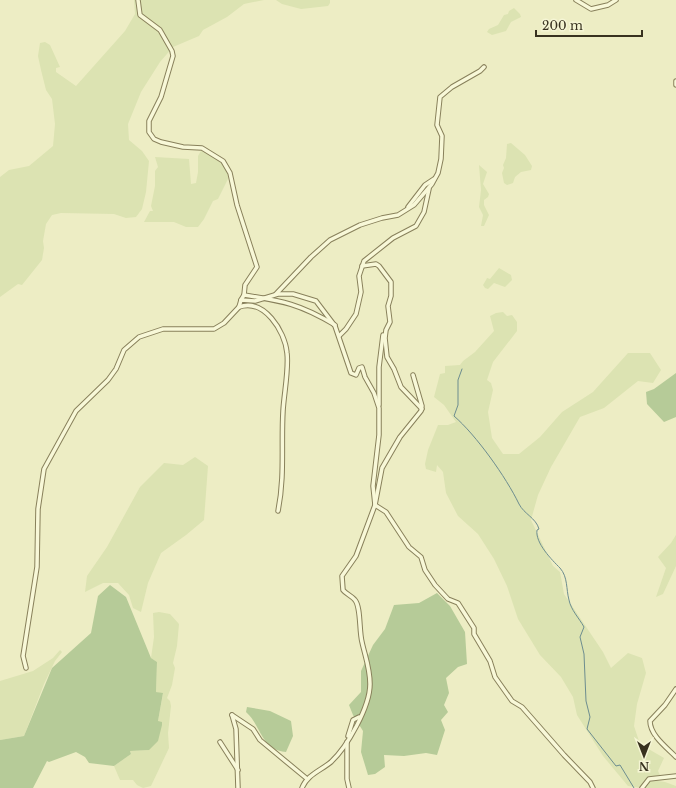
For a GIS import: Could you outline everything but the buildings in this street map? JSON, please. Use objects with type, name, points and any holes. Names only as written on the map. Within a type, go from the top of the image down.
[{"type":"street","points":[[26,668],[23,656],[37,567],[38,509],[44,469],[76,411],[108,380],[116,368],[124,350],[139,337],[164,329],[214,328],[224,323],[239,307],[244,295],[245,285],[256,271],[256,263],[237,204],[230,173],[224,161],[202,148],[183,147],[161,142],[154,139],[149,132],[148,122],[161,97],[173,56],[172,51],[160,30],[140,15],[138,0]]},
{"type":"street","points":[[576,0],[591,9],[608,5],[616,0]]},
{"type":"street","points":[[408,207],[414,205],[430,187],[435,178],[441,159],[442,136],[437,125],[440,97],[452,87],[480,71],[484,67]]},
{"type":"street","points":[[275,295],[311,257],[330,240],[360,225],[398,215],[408,207],[425,185],[435,178]]},
{"type":"street","points":[[338,336],[346,330],[349,322],[356,314],[361,292],[359,276],[362,266],[370,256],[393,238],[416,226],[424,212],[430,187]]},
{"type":"street","points":[[362,266],[376,264],[391,282],[391,296],[388,306],[390,319],[380,355],[379,435],[373,486],[375,506]]},
{"type":"street","points":[[241,300],[255,301],[275,295],[293,294],[316,301],[336,326],[338,336],[342,343],[344,356],[351,373],[356,375],[359,368],[362,367],[379,408]]},
{"type":"street","points":[[244,295],[266,298],[296,305],[314,312],[336,326]]},
{"type":"street","points":[[239,307],[251,305],[262,310],[278,325],[287,352],[283,412],[282,487],[278,511]]},
{"type":"street","points":[[386,330],[385,338],[388,361],[394,369],[401,386],[422,409]]},
{"type":"street","points":[[302,788],[306,778],[320,770],[337,756],[366,704],[369,690],[367,655],[361,638],[357,605],[354,600],[342,590],[342,576],[356,556],[375,506],[382,468],[400,437],[413,423],[422,409],[413,375]]},
{"type":"street","points":[[375,506],[386,512],[409,547],[421,557],[425,570],[434,585],[448,599],[458,603],[474,628],[474,634],[490,661],[495,677],[512,701],[522,707],[590,782],[593,788]]},
{"type":"street","points":[[676,689],[665,705],[650,721],[650,726],[661,742],[676,757]]},
{"type":"street","points":[[238,788],[236,729],[232,715],[253,729],[260,740],[306,778]]},
{"type":"street","points":[[347,740],[347,779],[349,788]]},
{"type":"street","points":[[220,742],[238,770]]},
{"type":"street","points":[[642,788],[649,779],[676,776]]},
{"type":"green space","points":[[134,0],[264,0],[244,4],[227,17],[203,30],[199,36],[173,47],[160,62],[141,92],[128,124],[129,140],[142,151],[149,161],[146,192],[142,209],[136,217],[126,218],[114,214],[61,213],[52,215],[46,224],[42,260],[22,285],[18,284],[0,297],[0,177],[9,170],[29,166],[53,146],[55,124],[52,99],[46,90],[38,56],[40,43],[45,42],[50,45],[60,67],[56,68],[56,72],[76,86],[125,31],[135,14]]},
{"type":"green space","points":[[276,0],[330,0],[330,3],[328,6],[301,9],[282,4]]},
{"type":"green space","points":[[514,8],[521,17],[511,22],[506,31],[492,35],[487,32],[489,29],[498,25],[504,15],[508,14],[509,11]]},
{"type":"green space","points":[[511,143],[525,155],[532,166],[531,170],[521,172],[515,177],[513,183],[507,185],[504,183],[502,173],[506,158],[507,144]]},
{"type":"green space","points":[[202,149],[223,163],[228,173],[228,179],[218,199],[213,201],[198,227],[186,227],[174,222],[144,222],[150,211],[153,211],[151,206],[155,186],[155,171],[158,167],[155,157],[189,159],[191,184],[196,183],[198,156]]},
{"type":"green space","points":[[479,165],[487,172],[483,184],[489,194],[484,200],[484,205],[489,215],[484,226],[481,226],[483,215],[479,207],[481,190]]},
{"type":"green space","points":[[499,268],[511,275],[512,280],[505,287],[494,283],[488,289],[485,288],[483,285],[487,278],[490,279]]},
{"type":"green space","points":[[503,312],[507,316],[512,315],[517,322],[517,331],[493,362],[487,380],[491,383],[493,390],[488,412],[492,438],[503,454],[519,454],[540,437],[562,412],[593,392],[628,353],[650,353],[661,370],[653,383],[638,381],[604,408],[580,417],[551,467],[538,495],[531,520],[553,566],[560,572],[564,594],[603,652],[611,668],[628,653],[642,658],[646,673],[637,704],[634,726],[640,744],[664,758],[658,771],[660,775],[650,777],[641,788],[628,786],[603,756],[577,715],[573,697],[561,677],[540,655],[518,619],[507,586],[494,559],[478,534],[458,516],[446,493],[443,472],[437,465],[436,472],[426,469],[425,464],[428,450],[438,425],[448,425],[456,422],[444,405],[434,397],[440,374],[445,373],[445,366],[460,365],[475,352],[494,331],[490,316]]},
{"type":"green space","points":[[676,373],[676,417],[664,422],[647,404],[646,392],[654,389]]},
{"type":"green space","points":[[195,457],[208,466],[204,520],[161,553],[148,583],[141,612],[133,608],[129,595],[118,583],[103,583],[85,592],[87,576],[107,547],[140,487],[164,463],[183,465]]},
{"type":"green space","points":[[676,535],[676,566],[663,594],[656,597],[666,568],[658,557]]},
{"type":"green space","points":[[110,585],[126,597],[151,658],[157,662],[156,692],[163,693],[158,721],[162,722],[162,725],[158,741],[149,750],[130,751],[131,754],[114,766],[89,763],[85,757],[76,752],[49,762],[47,761],[33,788],[0,788],[0,740],[24,736],[52,668],[91,633],[98,596]]},
{"type":"green space","points":[[437,593],[450,606],[465,632],[467,664],[458,667],[446,678],[449,693],[444,705],[448,712],[441,720],[445,730],[437,755],[426,753],[404,756],[384,755],[385,767],[375,774],[368,775],[361,752],[363,731],[353,715],[349,705],[361,692],[361,671],[373,645],[385,629],[394,605],[419,603]]},
{"type":"green space","points":[[159,612],[170,614],[179,624],[177,646],[173,663],[175,668],[172,685],[167,698],[170,701],[171,706],[168,733],[169,748],[151,786],[143,788],[137,785],[133,780],[120,780],[114,766],[131,754],[130,751],[149,750],[158,721],[163,694],[156,692],[157,662],[151,658],[154,637],[153,613]]},
{"type":"green space","points":[[60,650],[62,652],[55,661],[44,684],[24,736],[0,740],[0,681],[33,671],[53,658]]},
{"type":"green space","points":[[247,707],[270,711],[291,721],[293,736],[286,752],[271,747],[266,742],[251,717],[246,712]]},
{"type":"green space","points":[[651,780],[665,782],[676,786],[676,788],[643,788]]},
{"type":"waterway","points":[[462,369],[458,380],[458,405],[454,416],[472,434],[490,457],[521,507],[537,525],[539,529],[537,530],[537,535],[541,546],[563,572],[566,579],[570,604],[584,627],[580,637],[584,654],[586,701],[590,717],[587,729],[616,766],[620,765],[634,788]]}]
